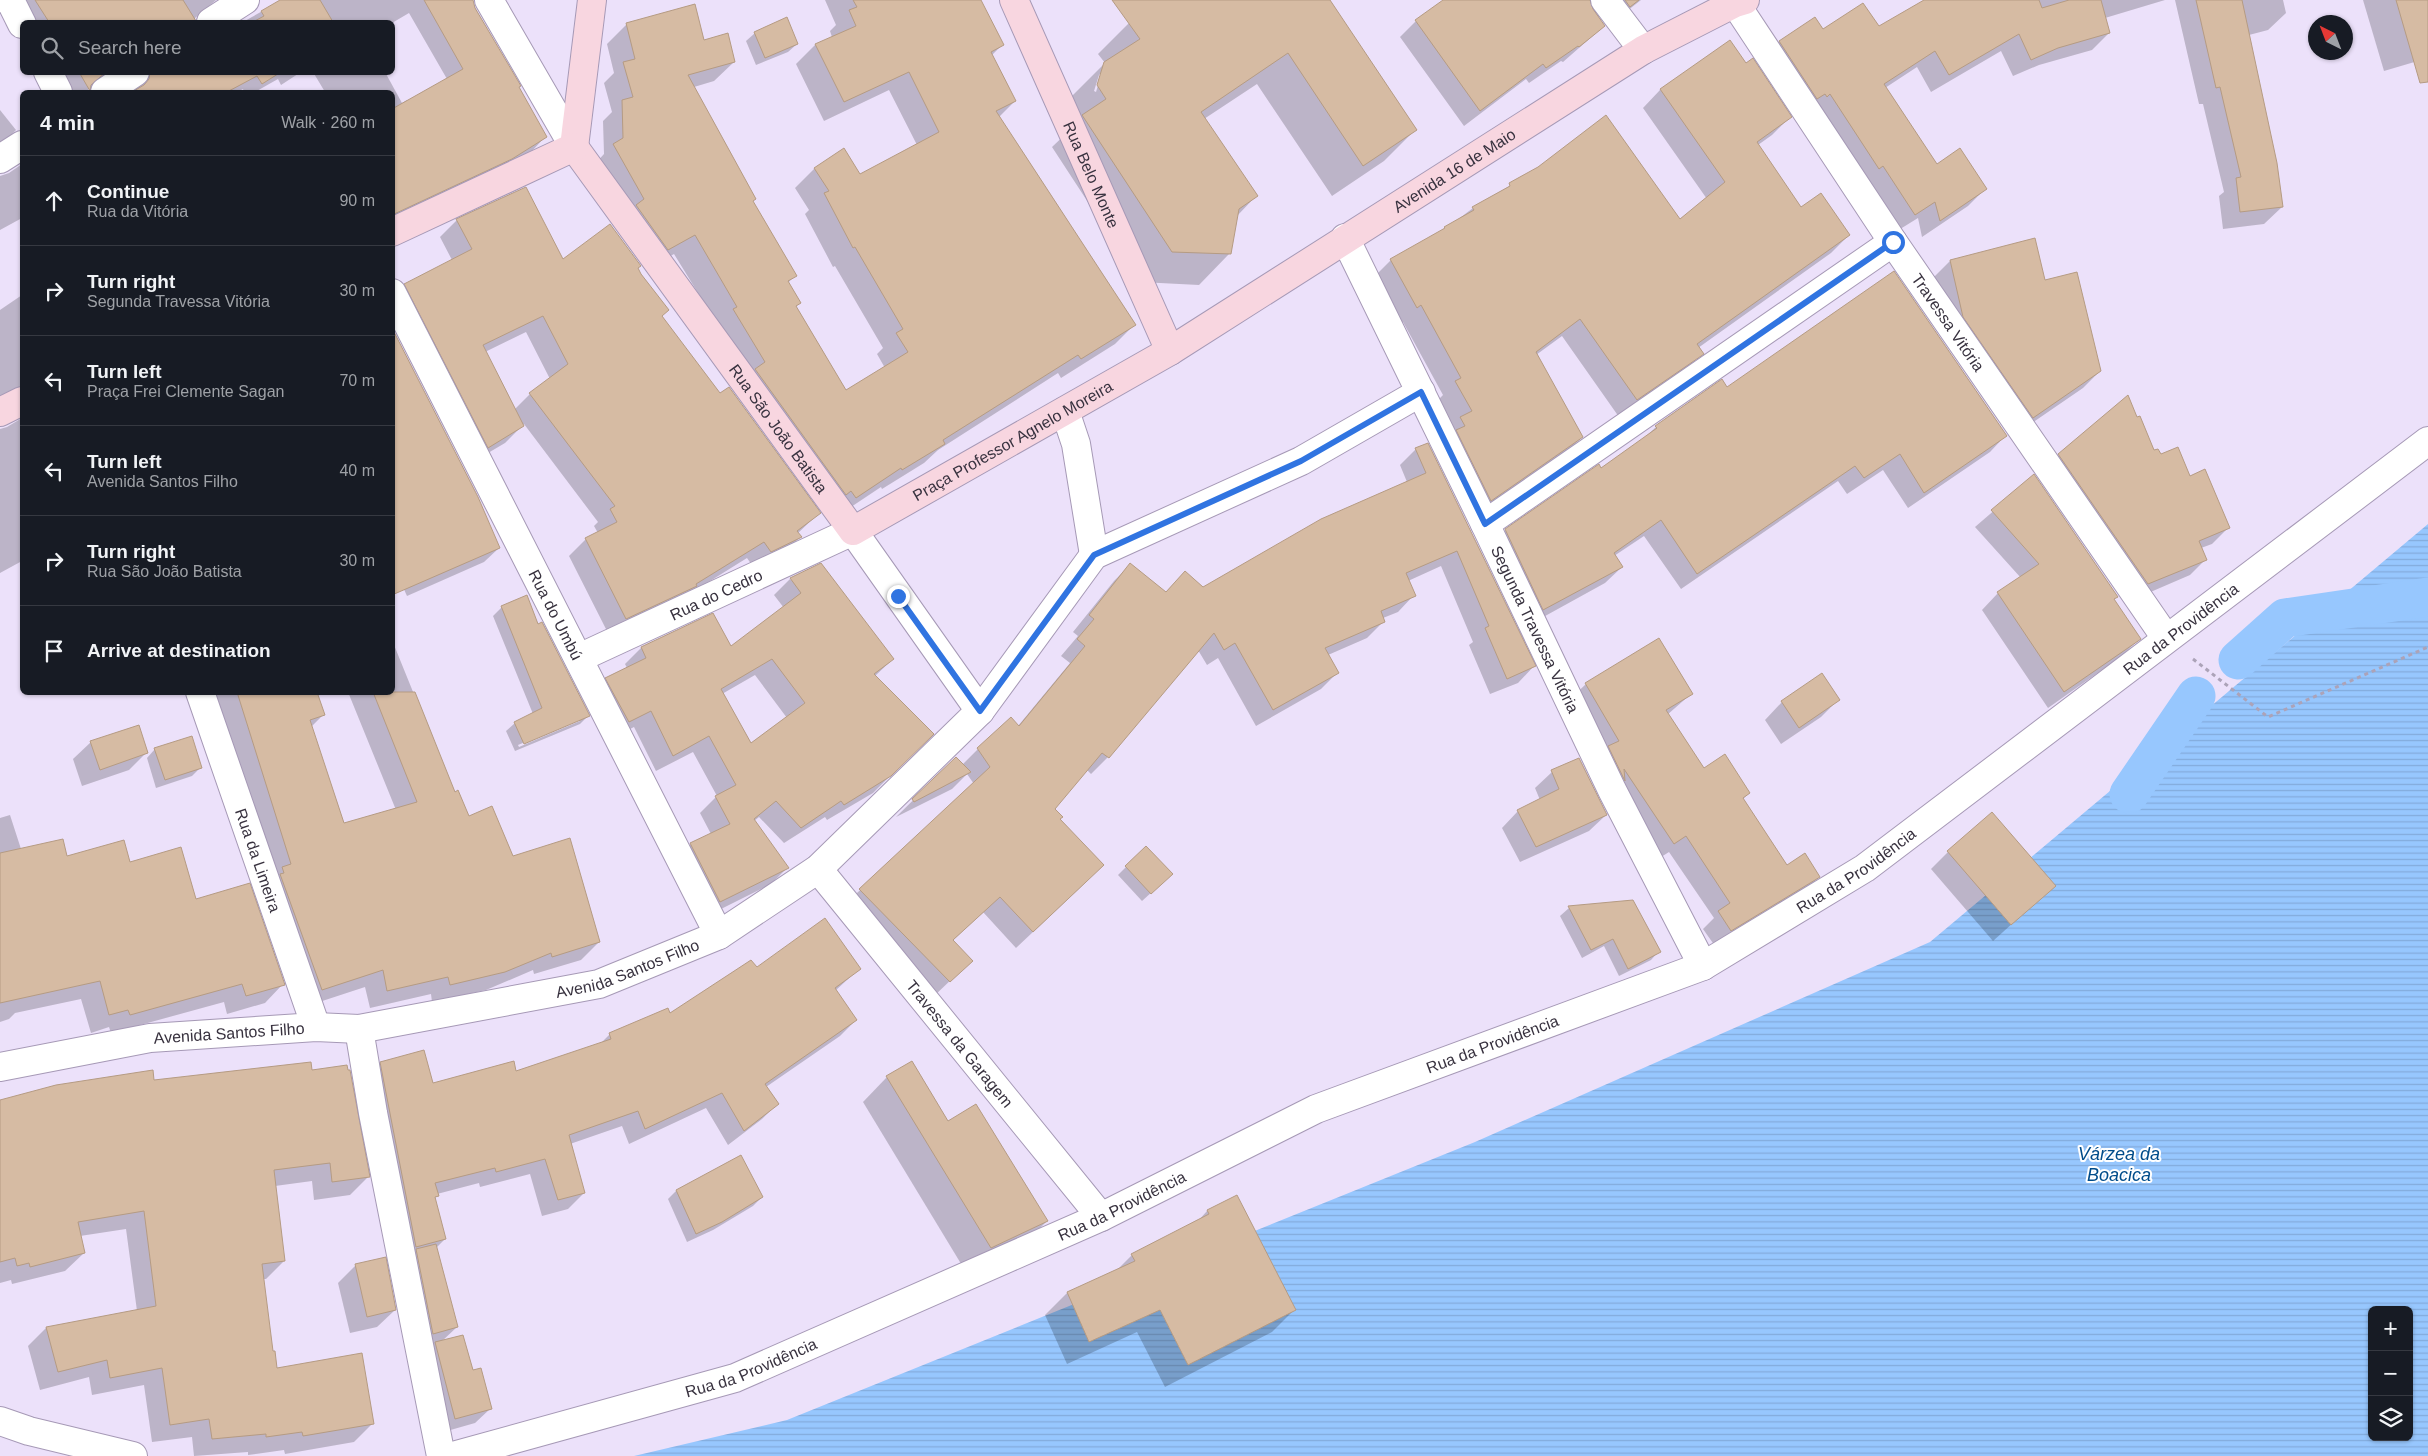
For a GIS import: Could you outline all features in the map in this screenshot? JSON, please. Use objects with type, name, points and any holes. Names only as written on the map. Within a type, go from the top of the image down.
[{"type":"street","points":[[10,0],[20,20]]},
{"type":"street","points":[[214,20],[245,0]]},
{"type":"street","points":[[489,0],[574,147]]},
{"type":"street","points":[[574,147],[592,0]]},
{"type":"street","name":"Rua Belo Monte","points":[[1014,0],[1170,351]]},
{"type":"street","points":[[1605,0],[1643,50]]},
{"type":"street","name":"Avenida 16 de Maio","points":[[1170,351],[1643,50],[1740,1]]},
{"type":"street","name":"Travessa Vitória","points":[[1740,1],[1893,242],[2166,638]]},
{"type":"street","points":[[50,75],[57,90]]},
{"type":"street","points":[[108,90],[130,75]]},
{"type":"street","points":[[0,159],[20,146]]},
{"type":"street","points":[[395,231],[574,147]]},
{"type":"street","name":"Rua São João Batista","points":[[574,147],[853,531],[980,711]]},
{"type":"street","name":"Segunda Travessa Vitória","points":[[1345,238],[1612,790],[1703,966]]},
{"type":"street","points":[[1485,524],[1893,242]]},
{"type":"street","name":"Rua do Umbú","points":[[395,299],[719,936]]},
{"type":"street","name":"Praça Professor Agnelo Moreira","points":[[853,531],[1170,351]]},
{"type":"street","points":[[1065,411],[1076,444],[1094,555],[1301,461],[1421,392]]},
{"type":"street","points":[[0,412],[20,401]]},
{"type":"street","name":"Rua da Providência","points":[[453,1456],[735,1378],[1101,1217],[1316,1108],[1703,966],[1866,868],[2166,638],[2428,441]]},
{"type":"street","name":"Rua do Cedro","points":[[579,658],[853,531]]},
{"type":"street","name":"Avenida Santos Filho","points":[[0,1067],[150,1038],[316,1027],[359,1029],[599,984],[719,936],[818,870],[980,711],[1094,555]]},
{"type":"street","name":"Rua da Limeira","points":[[201,695],[316,1027]]},
{"type":"street","name":"Travessa da Garagem","points":[[818,870],[1101,1217]]},
{"type":"street","points":[[359,1029],[375,1123],[441,1456]]},
{"type":"street","points":[[0,1421],[29,1431],[133,1456]]},
{"type":"path","points":[[2166,638],[2268,717],[2428,647]]},
{"type":"water","name":"Várzea da Boacica","points":[[2428,524],[2428,1456],[634,1456],[787,1420],[1475,1142],[1930,942]]},
{"type":"building","points":[[35,0],[183,0],[195,20],[48,20]]},
{"type":"building","points":[[280,0],[320,0],[332,20],[257,20],[264,16],[261,11]]},
{"type":"building","points":[[424,0],[473,0],[475,8],[521,86],[519,87],[547,137],[512,159],[395,214],[395,107],[463,69]]},
{"type":"building","points":[[853,0],[981,0],[1004,45],[991,52],[1016,101],[996,111],[1136,325],[1081,359],[1078,355],[943,440],[945,444],[902,470],[901,468],[856,498],[851,491],[846,495],[755,369],[765,362],[733,309],[737,307],[695,235],[668,250],[636,205],[644,199],[613,144],[623,138],[622,100],[633,97],[623,62],[635,59],[626,23],[695,4],[704,40],[728,33],[735,62],[688,75],[756,199],[753,201],[797,276],[788,281],[801,303],[796,306],[846,390],[908,352],[896,333],[903,329],[855,247],[853,248],[824,193],[829,191],[814,168],[844,148],[860,174],[939,132],[909,72],[844,102],[815,44],[856,26],[849,10],[857,7]]},
{"type":"building","points":[[1112,0],[1330,0],[1417,130],[1363,166],[1288,53],[1201,112],[1258,196],[1239,209],[1231,254],[1172,252],[1082,115],[1106,99],[1097,85],[1104,62],[1140,39]]},
{"type":"building","points":[[1443,0],[1590,0],[1593,9],[1605,26],[1579,47],[1546,68],[1543,64],[1480,111],[1415,20]]},
{"type":"building","points":[[1625,0],[1639,0],[1630,7]]},
{"type":"building","points":[[1924,0],[2039,0],[2042,8],[2069,0],[2101,0],[2110,33],[2058,48],[2031,60],[2019,34],[1949,75],[1935,51],[1884,84],[1937,164],[1960,148],[1987,189],[1940,221],[1935,202],[1915,215],[1883,166],[1879,169],[1830,94],[1827,97],[1825,94],[1817,99],[1779,41],[1815,17],[1823,29],[1863,3],[1879,26]]},
{"type":"building","points":[[2196,0],[2242,0],[2277,163],[2283,207],[2240,212],[2236,178],[2241,177],[2220,87],[2216,88]]},
{"type":"building","points":[[2396,0],[2428,0],[2428,82],[2420,83]]},
{"type":"building","points":[[787,17],[798,44],[765,58],[754,32]]},
{"type":"building","points":[[1730,40],[1746,63],[1753,58],[1792,117],[1757,142],[1801,207],[1821,193],[1850,235],[1697,344],[1704,354],[1637,400],[1580,319],[1536,352],[1583,437],[1491,501],[1456,430],[1465,426],[1460,417],[1472,411],[1455,381],[1461,378],[1421,305],[1417,308],[1390,259],[1445,228],[1474,210],[1472,207],[1510,186],[1509,183],[1538,167],[1606,115],[1680,219],[1725,182],[1660,89]]},
{"type":"building","points":[[81,75],[103,75],[91,85],[89,90]]},
{"type":"building","points":[[150,75],[276,75],[262,84],[257,76],[231,90],[135,90],[144,85]]},
{"type":"building","points":[[526,187],[563,259],[610,224],[641,266],[638,268],[641,274],[669,310],[662,316],[720,393],[729,387],[821,513],[797,531],[802,537],[771,552],[764,542],[696,584],[697,586],[626,619],[585,538],[617,522],[610,509],[615,506],[529,393],[568,364],[543,316],[483,345],[524,426],[488,448],[404,284],[472,249],[456,219]]},
{"type":"building","points":[[2035,238],[2045,280],[2077,272],[2101,371],[2033,418],[1963,317],[1950,260]]},
{"type":"building","points":[[1894,271],[2007,436],[1924,493],[1900,454],[1864,478],[1855,466],[1697,574],[1661,520],[1614,553],[1623,567],[1543,610],[1505,529],[1599,464],[1601,468],[1657,428],[1655,426],[1722,379],[1727,387]]},
{"type":"building","points":[[395,334],[478,497],[500,548],[395,594]]},
{"type":"building","points":[[2128,395],[2137,417],[2140,416],[2154,450],[2158,449],[2161,454],[2178,447],[2190,476],[2205,469],[2230,528],[2199,541],[2207,560],[2148,584],[2058,454]]},
{"type":"building","points":[[1428,443],[1536,666],[1507,679],[1485,628],[1489,626],[1457,551],[1406,573],[1416,596],[1381,611],[1385,622],[1325,648],[1339,673],[1273,710],[1235,643],[1224,650],[1214,633],[1109,758],[1102,753],[1055,809],[1063,817],[1060,819],[1104,865],[1033,932],[1000,897],[953,940],[973,961],[950,982],[859,889],[990,767],[977,748],[1011,717],[1019,726],[1085,646],[1077,639],[1094,619],[1089,615],[1130,563],[1166,592],[1185,571],[1203,587],[1321,519],[1426,473],[1415,448]]},
{"type":"building","points":[[2034,474],[2118,597],[2114,599],[2141,639],[2064,692],[1997,592],[2039,564],[1991,510]]},
{"type":"building","points":[[821,563],[894,659],[874,674],[934,734],[891,776],[844,805],[841,801],[801,828],[776,801],[754,819],[789,868],[720,902],[690,843],[730,824],[715,796],[736,785],[709,736],[673,756],[651,711],[629,722],[605,678],[646,658],[641,647],[713,613],[731,646],[801,593],[790,578]],"holes":[[[772,659],[805,703],[751,743],[721,689]]]},
{"type":"building","points":[[527,595],[538,624],[542,622],[590,716],[524,744],[514,722],[542,708],[501,606]]},
{"type":"building","points":[[1659,638],[1693,694],[1666,710],[1704,768],[1725,754],[1750,793],[1743,798],[1787,865],[1805,853],[1820,877],[1731,931],[1718,911],[1730,903],[1686,836],[1674,844],[1624,769],[1625,781],[1608,746],[1619,741],[1585,683]]},
{"type":"building","points":[[1822,673],[1840,700],[1799,728],[1781,701]]},
{"type":"building","points":[[395,692],[415,692],[455,792],[458,790],[469,816],[492,806],[513,856],[570,838],[600,942],[552,957],[551,953],[505,972],[450,985],[448,977],[387,991],[383,970],[322,990],[280,874],[284,873],[282,867],[291,864],[238,695],[318,695],[325,715],[310,720],[344,823],[417,802],[374,695],[395,695]]},
{"type":"building","points":[[139,725],[148,753],[100,770],[90,741]]},
{"type":"building","points":[[192,736],[202,768],[165,780],[154,748]]},
{"type":"building","points":[[956,757],[971,772],[914,802],[912,799]]},
{"type":"building","points":[[1579,758],[1607,815],[1536,847],[1517,810],[1559,789],[1551,770]]},
{"type":"building","points":[[1992,812],[2056,886],[2011,925],[1947,851]]},
{"type":"building","points":[[63,839],[67,856],[124,840],[130,862],[181,847],[196,899],[250,883],[285,985],[246,996],[242,984],[130,1015],[128,1010],[109,1015],[100,981],[0,1003],[0,853]]},
{"type":"building","points":[[1146,846],[1173,874],[1151,894],[1125,866]]},
{"type":"building","points":[[1633,900],[1661,952],[1628,969],[1613,939],[1591,950],[1568,906]]},
{"type":"building","points":[[825,918],[861,969],[835,988],[857,1020],[765,1084],[779,1104],[744,1131],[722,1093],[645,1129],[638,1111],[569,1135],[585,1193],[558,1200],[545,1159],[496,1172],[495,1168],[435,1183],[439,1196],[435,1197],[446,1239],[416,1247],[380,1062],[424,1050],[433,1083],[514,1061],[516,1071],[611,1039],[609,1033],[668,1008],[670,1013],[751,960],[757,967]]},
{"type":"building","points":[[912,1061],[948,1121],[976,1104],[1048,1221],[991,1248],[886,1076]]},
{"type":"building","points":[[311,1062],[312,1070],[347,1065],[348,1070],[350,1070],[370,1177],[332,1182],[330,1163],[274,1170],[285,1261],[262,1264],[273,1351],[275,1351],[277,1368],[362,1353],[374,1424],[303,1436],[302,1432],[266,1437],[266,1434],[212,1439],[209,1419],[170,1425],[162,1368],[110,1378],[107,1360],[58,1372],[46,1327],[156,1306],[144,1211],[78,1222],[85,1253],[30,1267],[29,1263],[17,1266],[15,1258],[0,1262],[0,1100],[56,1085],[153,1070],[154,1080]]},
{"type":"building","points":[[741,1155],[763,1197],[722,1222],[696,1234],[676,1190]]},
{"type":"building","points":[[1237,1195],[1296,1310],[1188,1365],[1160,1310],[1089,1342],[1067,1292],[1135,1261],[1131,1254],[1209,1214],[1207,1210]]},
{"type":"building","points":[[436,1244],[458,1327],[433,1334],[416,1249]]},
{"type":"building","points":[[386,1257],[396,1310],[367,1317],[355,1264]]},
{"type":"building","points":[[463,1335],[473,1370],[481,1368],[492,1409],[455,1419],[435,1342]]},
{"type":"waterway","points":[[2238,660],[2285,618],[2428,597]]},
{"type":"waterway","points":[[2129,794],[2196,696]]},
{"type":"route","points":[[898,596],[980,711],[1094,555],[1301,461],[1421,392],[1485,524],[1893,242]]}]
